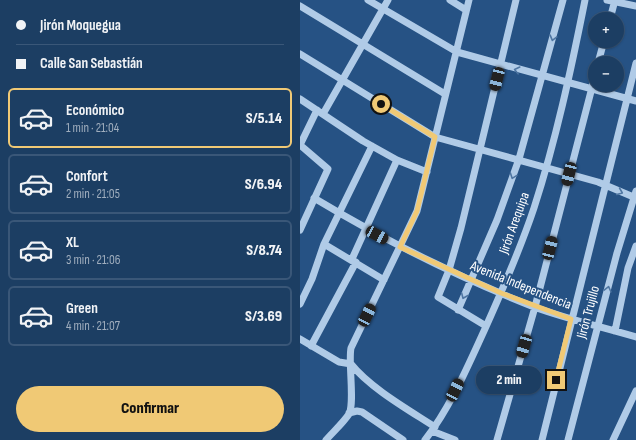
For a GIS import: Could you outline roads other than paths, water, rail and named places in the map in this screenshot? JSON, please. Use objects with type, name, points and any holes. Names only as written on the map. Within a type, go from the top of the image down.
[{"type":"street","points":[[368,0],[457,52],[500,66],[588,88]]},
{"type":"street","points":[[300,230],[328,169],[300,145],[341,80],[388,0]]},
{"type":"street","points":[[450,0],[466,10]]},
{"type":"street","points":[[349,413],[351,364],[349,356],[351,348],[417,211],[469,0]]},
{"type":"street","points":[[486,326],[438,297],[449,270],[516,0]]},
{"type":"street","points":[[458,310],[497,220],[519,159],[563,0]]},
{"type":"street","name":"Jirón Arequipa","points":[[425,440],[433,429],[455,390],[486,326],[501,293],[533,210],[547,168],[568,83],[585,0]]},
{"type":"street","points":[[607,0],[636,6]]},
{"type":"street","points":[[612,12],[615,1]]},
{"type":"street","points":[[300,6],[446,94]]},
{"type":"street","points":[[300,54],[435,137],[519,159],[635,196]]},
{"type":"street","points":[[542,440],[636,63]]},
{"type":"street","points":[[496,440],[534,307],[591,92]]},
{"type":"street","points":[[603,92],[636,101]]},
{"type":"street","points":[[300,99],[372,146],[397,160],[427,172]]},
{"type":"street","points":[[300,304],[312,279],[324,244],[372,146]]},
{"type":"street","points":[[311,346],[354,260],[366,229],[397,160]]},
{"type":"street","name":"Jirón Trujillo","points":[[568,440],[617,253],[635,196]]},
{"type":"street","name":"Avenida Independencia","points":[[314,198],[400,247],[501,293],[534,307],[636,337]]},
{"type":"street","points":[[324,244],[354,260],[384,280]]},
{"type":"street","points":[[615,331],[628,268],[636,246]]},
{"type":"street","points":[[300,339],[339,362],[351,364],[356,371],[433,429],[455,440]]},
{"type":"street","points":[[613,440],[636,391]]},
{"type":"street","points":[[326,440],[349,413],[357,411],[362,412],[403,440]]}]
